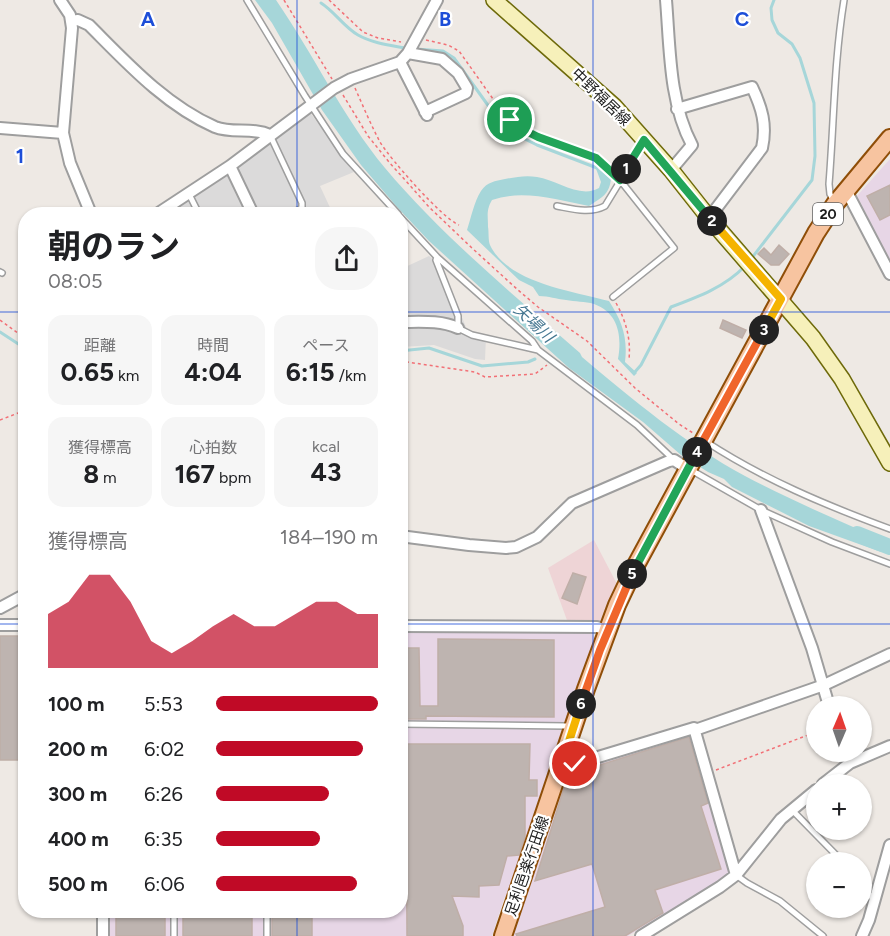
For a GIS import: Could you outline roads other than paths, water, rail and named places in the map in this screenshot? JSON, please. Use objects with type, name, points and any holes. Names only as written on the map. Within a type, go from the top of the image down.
[{"type":"main road","name":"中野福居線","points":[[494,0],[614,106],[671,170],[828,358],[890,463]]},
{"type":"main road","name":"20","points":[[684,465],[702,440],[816,233],[835,204],[890,138]]},
{"type":"main road","name":"足利邑楽行田線","points":[[503,936],[608,630],[684,465]]},
{"type":"street","points":[[60,0],[72,21],[63,133],[70,163],[88,207]]},
{"type":"street","points":[[168,207],[230,166],[336,87],[410,49],[437,0]]},
{"type":"street","points":[[666,0],[677,110],[692,145],[671,170]]},
{"type":"street","points":[[72,21],[83,21],[89,25],[153,88],[216,128],[261,131],[270,135]]},
{"type":"street","points":[[410,49],[442,59],[458,73],[467,88],[466,93],[426,113],[410,49]]},
{"type":"street","points":[[677,110],[752,87],[762,108],[764,137],[762,148],[709,218]]},
{"type":"street","points":[[0,128],[63,133]]},
{"type":"street","points":[[230,166],[250,207]]},
{"type":"street","points":[[846,190],[890,274]]},
{"type":"street","points":[[408,322],[446,323],[459,328]]},
{"type":"street","points":[[408,537],[469,545],[516,547],[537,537],[573,503],[684,465]]},
{"type":"street","points":[[761,510],[827,696]]},
{"type":"street","points":[[0,608],[18,598]]},
{"type":"street","points":[[0,625],[18,625]]},
{"type":"street","points":[[408,626],[597,627],[608,630]]},
{"type":"street","points":[[562,763],[575,764],[694,728],[695,730],[824,685],[890,654]]},
{"type":"street","points":[[695,730],[736,875]]},
{"type":"street","points":[[836,774],[850,764],[890,746]]},
{"type":"street","points":[[640,936],[736,875],[781,819],[806,798]]},
{"type":"street","points":[[862,936],[869,920],[890,844]]},
{"type":"street","points":[[103,918],[104,936]]},
{"type":"lane","points":[[247,0],[343,154],[391,207]]},
{"type":"lane","points":[[835,204],[830,194],[829,184],[835,107],[833,85],[844,0]]},
{"type":"lane","points":[[270,135],[302,207]]},
{"type":"lane","points":[[557,206],[582,211],[598,210],[605,206],[644,140]]},
{"type":"lane","points":[[613,297],[675,248],[620,180]]},
{"type":"lane","points":[[189,194],[196,207]]},
{"type":"lane","points":[[408,225],[437,256],[532,341],[538,350],[637,425],[684,465],[761,510],[831,542],[890,564]]},
{"type":"lane","points":[[437,256],[436,260],[458,316],[459,328],[472,336],[538,350]]},
{"type":"lane","points":[[702,440],[735,461],[792,490],[890,529]]},
{"type":"lane","points":[[408,724],[566,726],[573,728]]},
{"type":"lane","points":[[792,810],[833,852]]},
{"type":"lane","points":[[736,875],[747,884],[780,901],[823,936]]},
{"type":"lane","points":[[174,918],[174,936]]},
{"type":"lane","points":[[267,918],[267,936]]},
{"type":"water","points":[[255,0],[276,0],[355,128],[407,193],[504,287],[582,357],[640,405],[723,464],[878,538],[881,552],[809,526],[732,487],[724,479],[681,455],[643,422],[569,368],[429,241],[408,219],[408,207],[397,207],[361,165],[322,110],[272,23]]},
{"type":"water","points":[[595,166],[611,179],[607,192],[589,206],[528,195],[492,200],[488,213],[489,243],[499,258],[526,277],[560,289],[609,301],[623,330],[626,345],[625,362],[637,373],[634,376],[618,359],[619,334],[609,313],[591,303],[539,296],[533,287],[519,280],[467,230],[479,195],[489,184],[498,180],[533,176],[576,190],[592,191],[599,188],[601,182]]},
{"type":"waterway","points":[[751,259],[812,180],[815,156],[814,103],[800,58],[792,44],[778,33],[772,20],[771,8],[774,0]]},
{"type":"waterway","points":[[321,3],[348,28],[363,38],[405,48]]},
{"type":"waterway","points":[[416,49],[443,51],[454,58],[505,129],[537,145],[597,168]]},
{"type":"waterway","points":[[634,373],[641,365],[671,307],[720,286],[745,266]]},
{"type":"waterway","points":[[0,332],[18,344]]},
{"type":"waterway","points":[[408,350],[429,348],[482,366],[528,362],[535,359]]},
{"type":"waterway","name":"矢場川","points":[[857,534],[890,547]]}]
